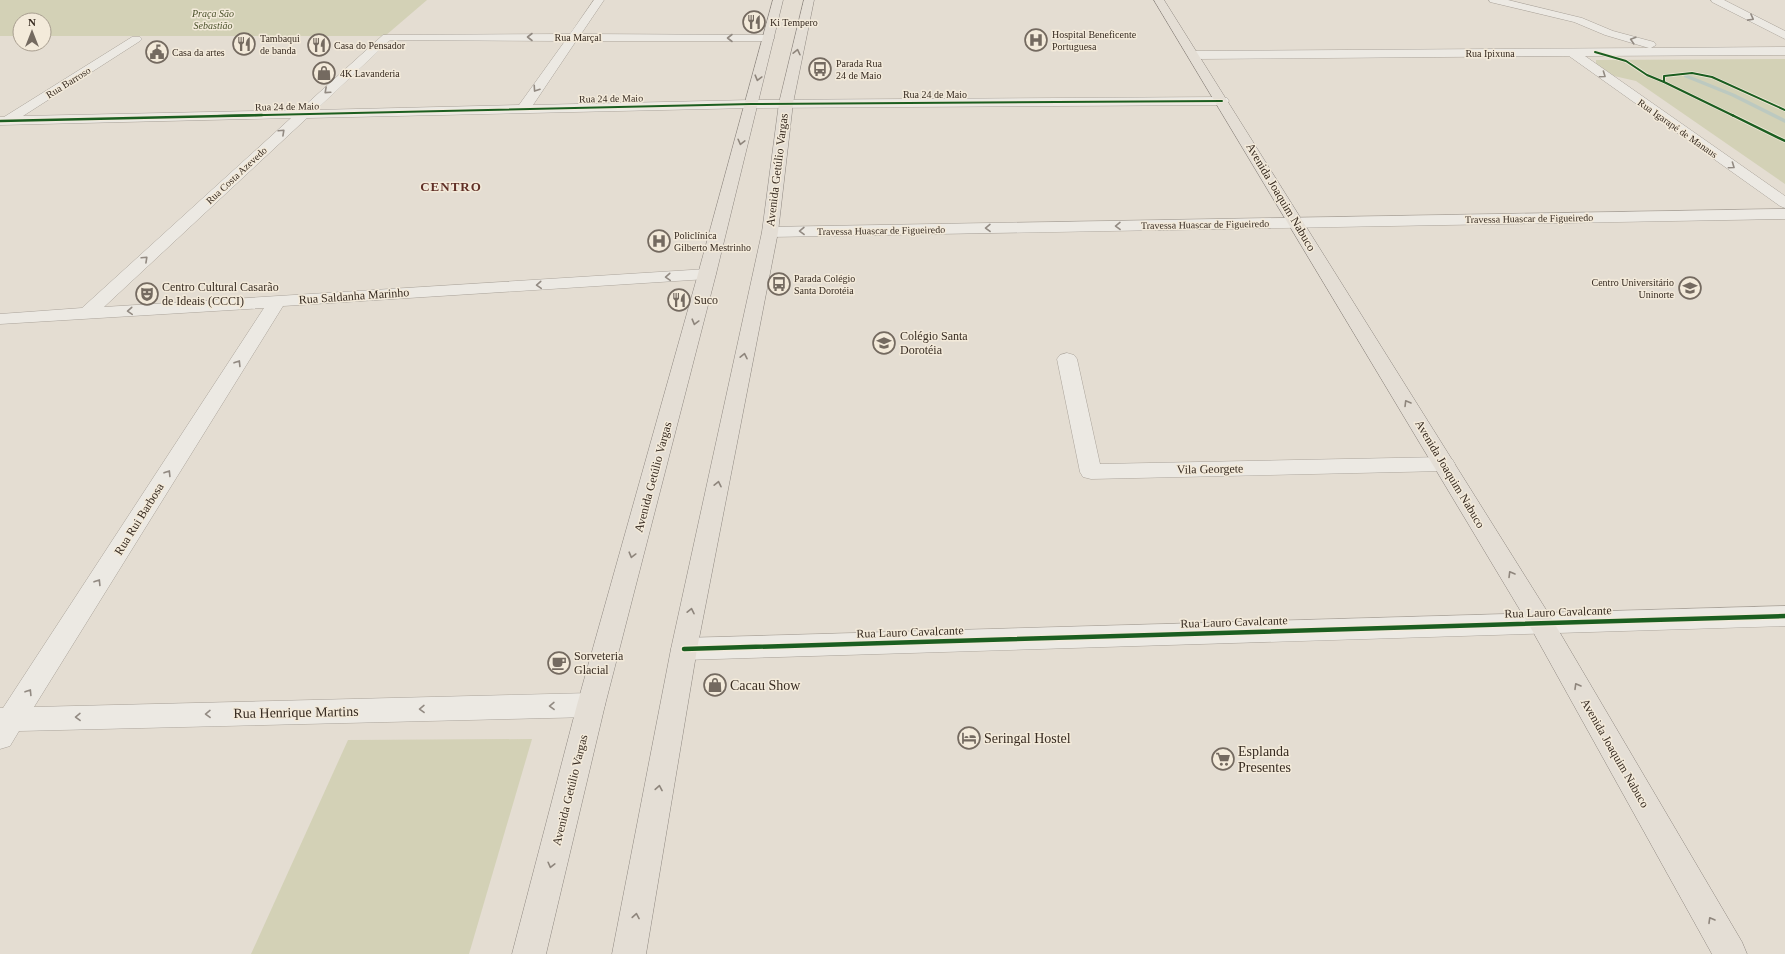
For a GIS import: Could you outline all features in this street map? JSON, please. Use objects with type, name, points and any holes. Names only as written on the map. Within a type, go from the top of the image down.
[{"type":"main road","name":"Avenida Getúlio Vargas","points":[[529,954],[591,705],[707,274],[778,0]]},
{"type":"main road","name":"Avenida Getúlio Vargas","points":[[629,954],[684,649],[770,232],[786,103],[809,0]]},
{"type":"main road","name":"Avenida Joaquim Nabuco","points":[[1159,0],[1541,622],[1730,954]]},
{"type":"street","points":[[524,108],[599,0]]},
{"type":"street","points":[[1494,0],[1578,20],[1609,33],[1642,43],[1685,52]]},
{"type":"street","points":[[1716,0],[1785,36]]},
{"type":"street","points":[[1595,52],[1610,46],[1614,41],[1609,33]]},
{"type":"street","name":"Rua Marçal","points":[[387,37],[769,38]]},
{"type":"street","name":"Rua Costa Azevedo","points":[[86,314],[387,37]]},
{"type":"street","name":"Rua Barroso","points":[[2,122],[136,39]]},
{"type":"street","name":"Rua Ipixuna","points":[[1194,55],[1785,51]]},
{"type":"street","name":"Rua Igarapé de Manaus","points":[[1571,52],[1785,203]]},
{"type":"street","name":"Rua 24 de Maio","points":[[2,122],[524,108],[786,103],[1222,101]]},
{"type":"street","name":"Travessa Huascar de Figueiredo","points":[[770,232],[1785,214]]},
{"type":"street","name":"Rua Saldanha Marinho","points":[[0,319],[707,274]]},
{"type":"street","name":"Rua Rui Barbosa","points":[[4,725],[277,301]]},
{"type":"street","name":"Vila Georgete","points":[[1067,359],[1091,472],[1444,464]]},
{"type":"street","name":"Rua Lauro Cavalcante","points":[[684,649],[1541,622],[1785,616]]},
{"type":"street","name":"Rua Henrique Martins","points":[[4,725],[591,705]]},
{"type":"green space","name":"Praça São Sebastião","points":[[0,0],[427,0],[385,36],[52,36],[52,12],[12,12],[12,36],[0,36]]},
{"type":"green space","points":[[1785,59],[1785,184],[1636,81],[1614,76],[1596,64],[1596,60]]},
{"type":"green space","points":[[532,739],[469,954],[251,954],[348,740]]},
{"type":"waterway","points":[[1686,76],[1733,95],[1785,121]]},
{"type":"cycle path","points":[[1595,52],[1626,61],[1647,75],[1664,82]]},
{"type":"cycle path","points":[[1785,110],[1712,77],[1692,73],[1664,76],[1664,82],[1785,141]]},
{"type":"cycle path","points":[[0,121],[751,104],[1222,101]]},
{"type":"cycle path","points":[[684,649],[1785,616]]},
{"type":"place","name":"Ki Tempero","points":[[754,22]]},
{"type":"place","name":"Hospital Beneficente Portuguesa","points":[[1036,40]]},
{"type":"place","name":"Tambaqui de banda","points":[[244,44]]},
{"type":"place","name":"Casa do Pensador","points":[[319,45]]},
{"type":"place","name":"Casa da artes","points":[[157,52]]},
{"type":"place","name":"Parada Rua 24 de Maio","points":[[820,69]]},
{"type":"place","name":"4K Lavanderia","points":[[324,73]]},
{"type":"place","name":"Policlínica Gilberto Mestrinho","points":[[659,241]]},
{"type":"place","name":"Parada Colégio Santa Dorotéia","points":[[779,284]]},
{"type":"place","name":"Centro Universitário Uninorte","points":[[1690,288]]},
{"type":"place","name":"Centro Cultural Casarão de Ideais (CCCI)","points":[[147,294]]},
{"type":"place","name":"Suco","points":[[679,300]]},
{"type":"place","name":"Colégio Santa Dorotéia","points":[[884,343]]},
{"type":"place","name":"Sorveteria Glacial","points":[[559,663]]},
{"type":"place","name":"Cacau Show","points":[[715,685]]},
{"type":"place","name":"Seringal Hostel","points":[[969,738]]},
{"type":"place","name":"Esplanda Presentes","points":[[1223,759]]},
{"type":"district","name":"CENTRO","points":[[451,186]]}]
